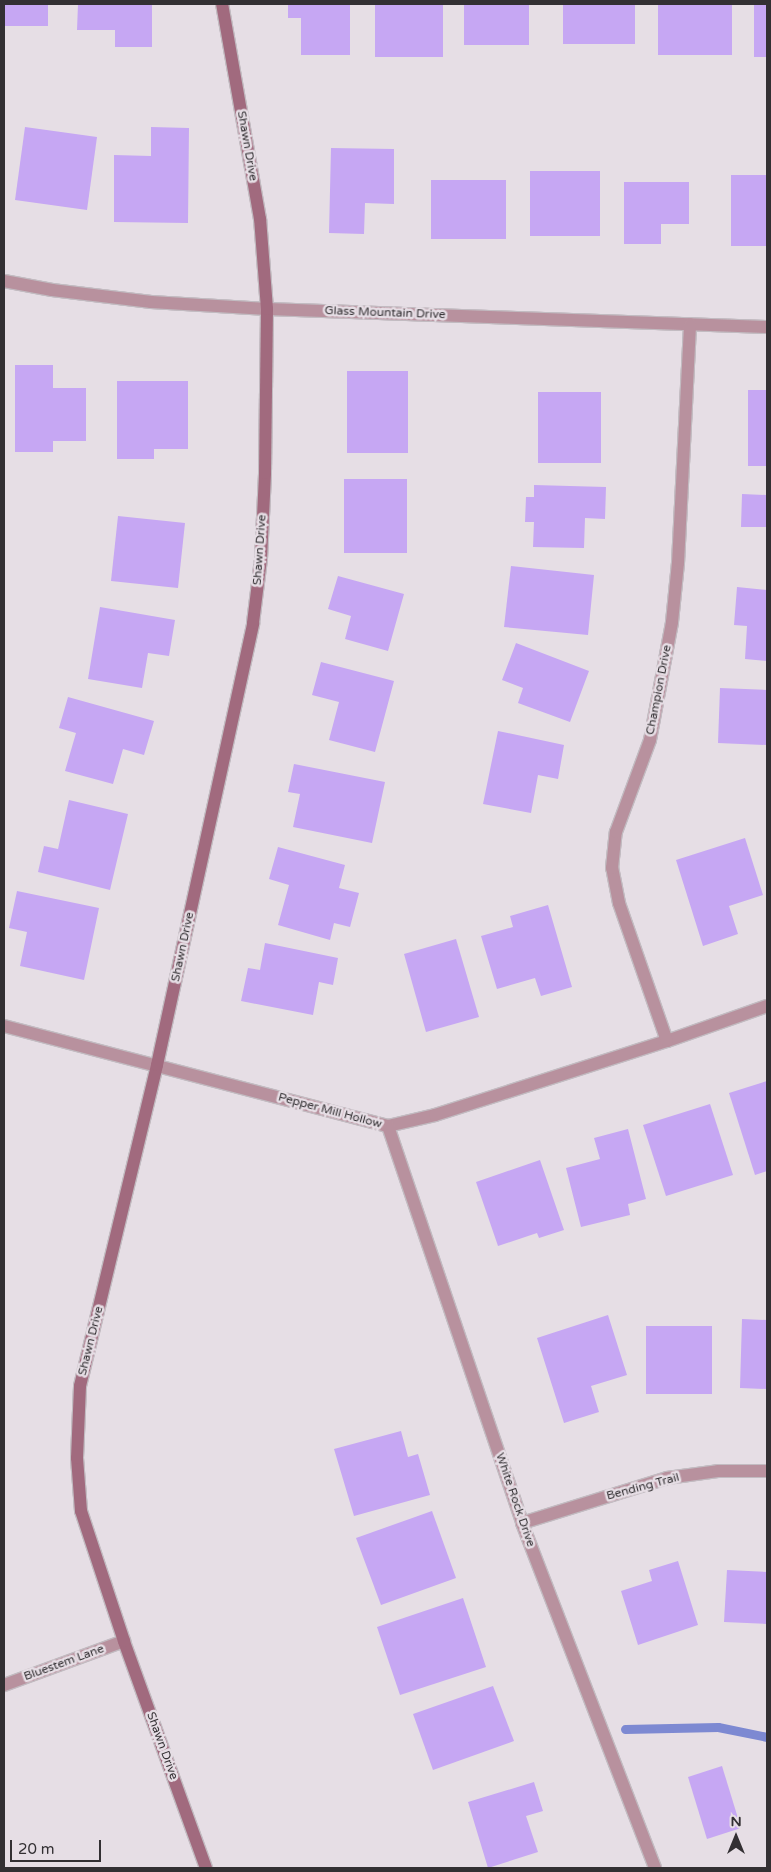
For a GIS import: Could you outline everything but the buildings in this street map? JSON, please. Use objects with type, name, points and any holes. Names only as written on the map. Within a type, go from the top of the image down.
[{"type":"street","name":"Shawn Drive","points":[[206,1868],[124,1641],[81,1511],[77,1458],[80,1386],[158,1065],[253,623],[261,559],[265,473],[267,309],[260,219],[222,4]]},
{"type":"street","name":"Glass Mountain Drive","points":[[4,282],[150,302],[267,309],[767,327]]},
{"type":"street","name":"Champion Drive","points":[[667,1041],[619,903],[612,868],[616,832],[650,740],[672,622],[678,563],[690,324]]},
{"type":"street","name":"Pepper Mill Hollow","points":[[4,1026],[388,1126],[435,1115],[667,1041],[767,1006]]},
{"type":"street","name":"White Rock Drive","points":[[388,1126],[522,1523],[655,1868]]},
{"type":"street","name":"Bending Trail","points":[[522,1523],[667,1478],[718,1472],[767,1472]]},
{"type":"street","name":"Bluestem Lane","points":[[4,1685],[124,1641]]},
{"type":"waterway","points":[[625,1729],[718,1727],[767,1737]]}]
